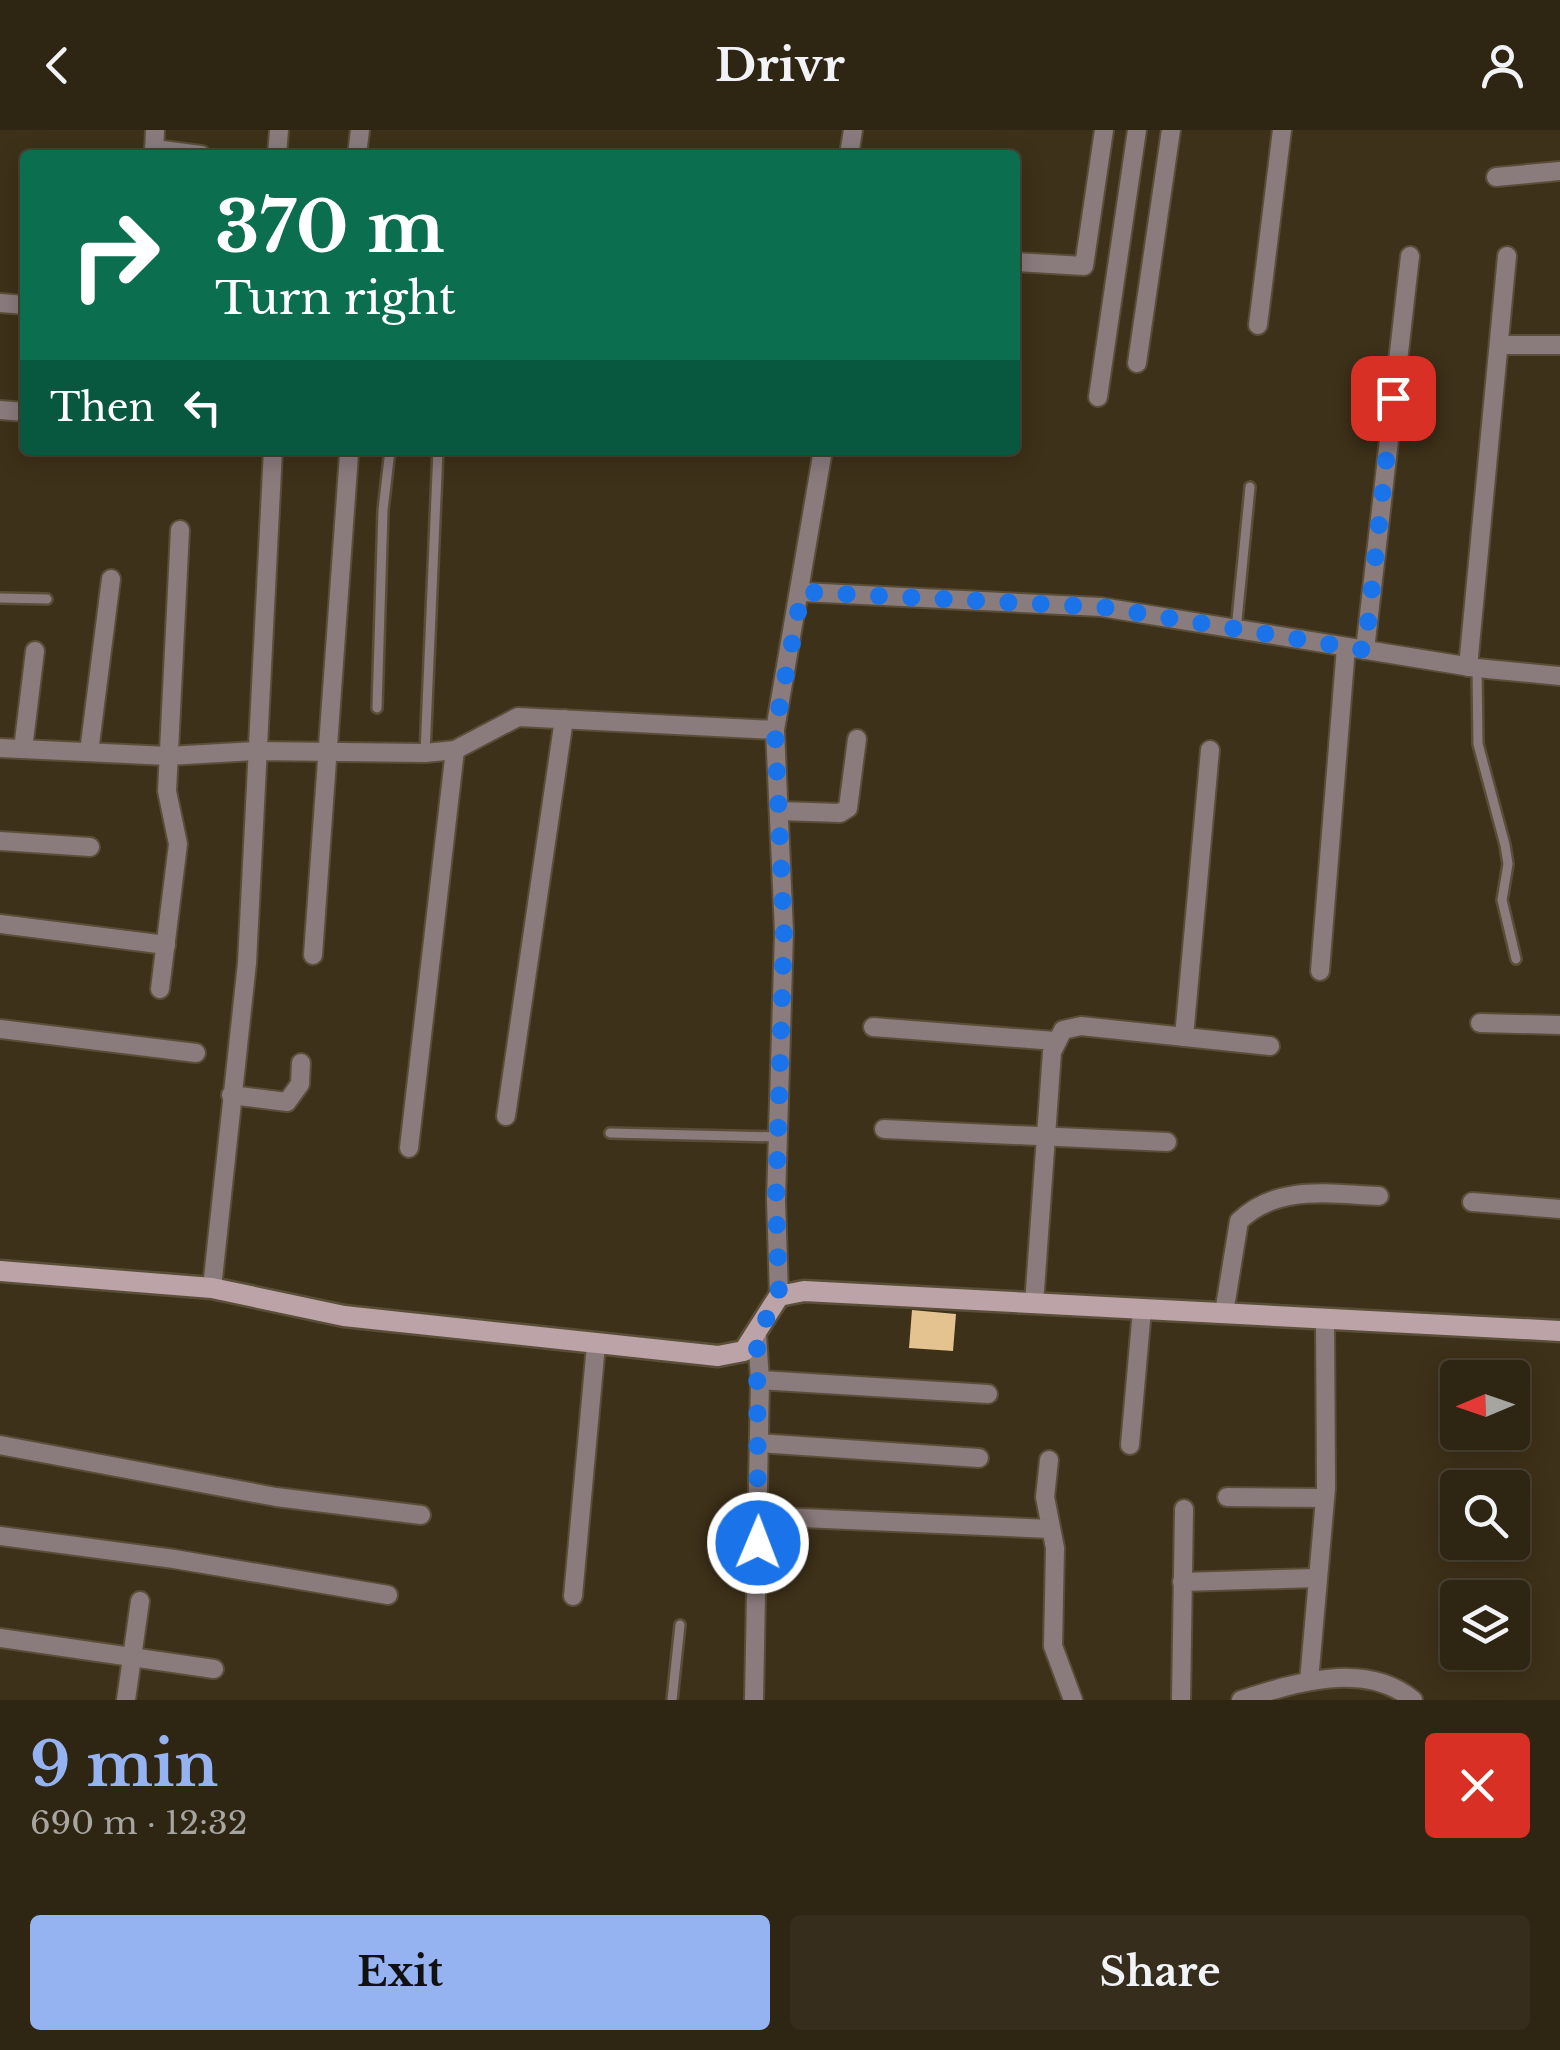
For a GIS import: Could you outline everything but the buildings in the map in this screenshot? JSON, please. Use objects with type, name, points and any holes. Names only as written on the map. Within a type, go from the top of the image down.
[{"type":"main road","points":[[0,1271],[212,1288],[344,1316],[732,1357],[744,1351],[757,1335],[779,1296],[804,1291],[1560,1331]]},
{"type":"street","points":[[1020,262],[1084,266],[1104,130]]},
{"type":"street","points":[[1098,397],[1137,130]]},
{"type":"street","points":[[1138,363],[1171,130]]},
{"type":"street","points":[[1258,325],[1282,130]]},
{"type":"street","points":[[1496,177],[1560,171]]},
{"type":"street","points":[[1365,650],[1410,256]]},
{"type":"street","points":[[1473,668],[1508,256]]},
{"type":"street","points":[[1499,344],[1560,345]]},
{"type":"street","points":[[212,1288],[247,963],[273,455]]},
{"type":"street","points":[[313,955],[349,455]]},
{"type":"street","points":[[779,1296],[784,932],[775,730],[802,592],[822,455]]},
{"type":"street","points":[[160,989],[178,844],[167,790],[180,530]]},
{"type":"street","points":[[89,752],[111,579]]},
{"type":"street","points":[[802,592],[1102,607],[1473,668],[1560,676]]},
{"type":"street","points":[[1320,971],[1346,647]]},
{"type":"street","points":[[23,749],[35,651]]},
{"type":"street","points":[[0,748],[168,756],[256,751],[425,754],[455,750],[518,718],[775,730]]},
{"type":"street","points":[[506,1116],[564,719]]},
{"type":"street","points":[[780,812],[840,814],[848,808],[857,739]]},
{"type":"street","points":[[410,1148],[455,750]]},
{"type":"street","points":[[1184,1036],[1210,750]]},
{"type":"street","points":[[0,842],[90,847]]},
{"type":"street","points":[[0,924],[166,945]]},
{"type":"street","points":[[1480,1022],[1560,1025]]},
{"type":"street","points":[[1034,1304],[1044,1137],[1055,1040],[1063,1030],[1081,1026],[1270,1046]]},
{"type":"street","points":[[873,1027],[1055,1040]]},
{"type":"street","points":[[0,1030],[196,1053]]},
{"type":"street","points":[[231,1095],[287,1102],[300,1084],[301,1064]]},
{"type":"street","points":[[884,1128],[1167,1142]]},
{"type":"street","points":[[1224,1314],[1238,1222],[1248,1212],[1267,1200],[1292,1193],[1378,1196]]},
{"type":"street","points":[[1472,1202],[1560,1210]]},
{"type":"street","points":[[1130,1445],[1142,1310]]},
{"type":"street","points":[[1309,1681],[1325,1498],[1325,1318]]},
{"type":"street","points":[[754,1700],[760,1380],[757,1335]]},
{"type":"street","points":[[572,1596],[596,1344]]},
{"type":"street","points":[[760,1380],[988,1394]]},
{"type":"street","points":[[759,1443],[979,1458]]},
{"type":"street","points":[[0,1445],[276,1497],[421,1516]]},
{"type":"street","points":[[1050,1460],[1045,1497],[1055,1548],[1053,1646],[1073,1700]]},
{"type":"street","points":[[1227,1497],[1325,1498]]},
{"type":"street","points":[[1181,1700],[1184,1509]]},
{"type":"street","points":[[758,1516],[1050,1529]]},
{"type":"street","points":[[0,1536],[174,1559],[388,1595]]},
{"type":"street","points":[[1182,1582],[1316,1578]]},
{"type":"street","points":[[126,1700],[129,1656],[140,1601]]},
{"type":"street","points":[[0,1638],[214,1668]]},
{"type":"street","points":[[1350,1700],[1353,1680]]},
{"type":"street","points":[[1241,1700],[1309,1681],[1353,1680],[1393,1686],[1413,1700]]},
{"type":"lane","points":[[377,708],[383,510],[389,455]]},
{"type":"lane","points":[[425,754],[438,455]]},
{"type":"lane","points":[[1236,630],[1250,487]]},
{"type":"lane","points":[[0,598],[47,599]]},
{"type":"lane","points":[[1473,668],[1478,744],[1505,844],[1508,864],[1502,900],[1516,959]]},
{"type":"lane","points":[[610,1133],[779,1137]]},
{"type":"lane","points":[[672,1700],[680,1625]]},
{"type":"route","points":[[758,1543],[757,1335],[769,1307],[779,1296],[776,1200],[784,932],[775,730],[802,592],[1102,607],[1365,650],[1393,398]]}]
